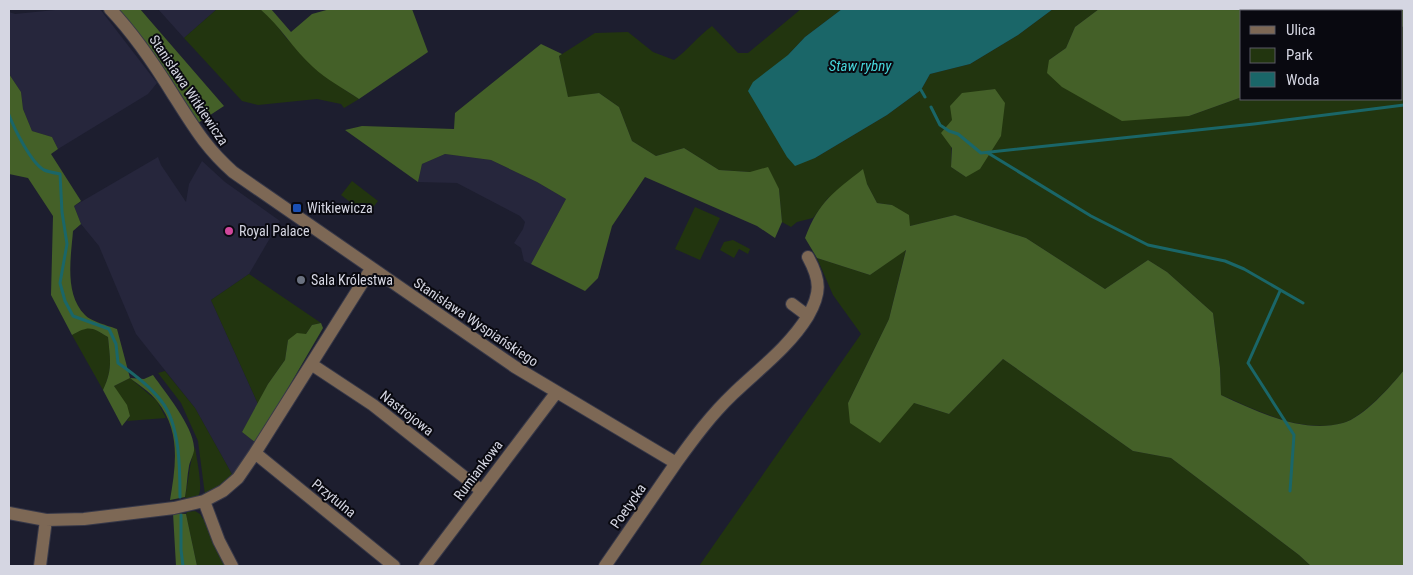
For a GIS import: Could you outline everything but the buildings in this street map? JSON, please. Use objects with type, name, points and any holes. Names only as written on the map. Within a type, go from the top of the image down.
[{"type":"street","name":"Stanisława Witkiewicza","points":[[110,9],[143,49],[197,134],[216,157],[249,184],[371,269]]},
{"type":"street","points":[[676,463],[713,415],[789,342],[808,316],[814,304],[818,288],[817,277],[808,257]]},
{"type":"street","points":[[9,513],[46,520],[84,519],[174,508],[204,502],[223,491],[238,478],[255,453],[371,269]]},
{"type":"street","name":"Stanisława Wyspiańskiego","points":[[371,269],[515,368],[676,463]]},
{"type":"street","points":[[792,304],[808,316]]},
{"type":"street","name":"Nastrojowa","points":[[310,364],[373,405],[482,491]]},
{"type":"street","name":"Rumiankowa","points":[[426,566],[556,393]]},
{"type":"street","name":"Przytulna","points":[[255,453],[394,566]]},
{"type":"street","name":"Poetycka","points":[[604,566],[676,463]]},
{"type":"street","points":[[204,502],[219,541],[232,566]]},
{"type":"street","points":[[40,566],[46,520]]},
{"type":"shaded area","points":[[65,9],[100,9],[157,83],[148,94],[58,149],[52,137],[32,131],[23,109],[21,92],[9,74],[9,12],[15,14]]},
{"type":"shaded area","points":[[117,9],[140,9],[224,106],[195,125],[172,80]]},
{"type":"shaded area","points":[[158,9],[217,9],[184,38]]},
{"type":"shaded area","points":[[260,9],[271,9],[291,32],[312,14],[330,9],[412,9],[428,52],[359,99],[329,80],[313,67]]},
{"type":"shaded area","points":[[1099,9],[1404,9],[1403,26],[1403,10],[1240,10],[1240,98],[1189,116],[1122,121],[1062,87],[1047,73],[1049,60],[1066,48],[1075,27]]},
{"type":"shaded area","points":[[541,44],[562,54],[559,56],[568,97],[599,93],[619,107],[632,141],[656,156],[684,148],[719,170],[750,172],[768,167],[779,189],[782,222],[775,238],[757,226],[645,177],[612,226],[598,278],[585,291],[531,264],[566,199],[537,182],[491,160],[445,154],[422,164],[418,182],[345,130],[362,126],[454,129],[455,113]]},
{"type":"shaded area","points":[[9,74],[21,92],[23,109],[32,131],[52,137],[58,149],[51,154],[81,201],[74,206],[81,224],[73,231],[70,263],[71,286],[78,306],[87,317],[117,329],[130,378],[114,386],[127,405],[130,416],[122,426],[103,390],[110,370],[108,337],[90,328],[72,335],[51,295],[53,216],[28,178],[9,174]]},
{"type":"shaded area","points":[[995,89],[1005,103],[1001,136],[980,169],[966,177],[951,167],[952,148],[941,133],[952,120],[950,106],[962,93]]},
{"type":"shaded area","points":[[445,154],[491,160],[537,182],[566,199],[531,264],[524,261],[521,248],[514,243],[525,222],[520,216],[457,183],[418,182],[422,164]]},
{"type":"shaded area","points":[[158,157],[161,165],[186,202],[189,184],[202,161],[225,182],[280,221],[249,274],[211,300],[258,404],[242,432],[256,443],[233,476],[195,408],[136,334],[99,246],[81,224],[74,206]]},
{"type":"shaded area","points":[[863,169],[867,184],[877,203],[892,205],[909,215],[910,226],[955,215],[1026,238],[1105,289],[1148,260],[1167,272],[1213,313],[1220,368],[1221,395],[1280,420],[1312,426],[1328,426],[1351,420],[1368,408],[1404,370],[1404,566],[1311,566],[1171,458],[1133,451],[1003,359],[949,414],[914,403],[880,443],[850,423],[848,403],[889,319],[906,250],[870,275],[817,258],[805,238],[810,225],[828,198]]},
{"type":"shaded area","points":[[321,323],[323,328],[256,443],[242,432],[268,384],[285,360],[288,340],[297,333],[306,334],[312,325]]},
{"type":"shaded area","points":[[153,375],[189,429],[194,449],[189,466],[185,497],[170,500],[175,449],[170,424],[165,412],[151,395],[130,378],[144,379]]},
{"type":"shaded area","points":[[173,513],[186,514],[197,566],[176,566]]},
{"type":"green space","points":[[217,9],[260,9],[271,18],[287,39],[345,90],[359,99],[344,108],[341,104],[317,99],[258,105],[242,101],[184,38]]},
{"type":"green space","points":[[801,9],[842,9],[805,37],[788,55],[758,108],[769,124],[815,158],[887,115],[921,90],[930,74],[970,64],[1018,35],[1053,9],[1099,9],[1075,27],[1066,48],[1049,60],[1189,116],[1240,98],[1240,100],[1403,100],[1404,26],[1404,370],[1359,415],[1343,423],[1312,426],[1265,414],[1221,395],[1220,367],[1213,313],[1167,272],[1148,260],[1105,289],[1026,238],[955,215],[910,226],[892,205],[877,203],[867,184],[828,198],[813,218],[797,222],[791,227],[782,222],[779,189],[750,172],[719,170],[684,148],[656,156],[632,141],[619,107],[599,93],[568,98],[559,56],[595,33],[628,32],[653,52],[674,60],[712,26],[738,53],[748,53]],"holes":[[[995,89],[966,177],[951,167],[952,120],[982,91]]]},
{"type":"green space","points":[[352,181],[378,201],[367,215],[341,195]]},
{"type":"green space","points":[[695,207],[720,218],[700,260],[675,249]]},
{"type":"green space","points":[[733,240],[750,249],[748,254],[739,249],[734,258],[720,250],[724,242]]},
{"type":"green space","points":[[906,249],[889,319],[848,403],[914,403],[949,414],[1003,359],[1133,451],[1171,458],[1311,566],[699,566],[861,334],[833,295],[817,258],[870,275]]},
{"type":"green space","points":[[249,274],[321,323],[312,325],[306,334],[288,340],[285,360],[268,384],[258,404],[211,300]]},
{"type":"green space","points":[[84,328],[93,328],[108,337],[110,370],[103,390],[72,335]]},
{"type":"green space","points":[[165,371],[195,408],[233,476],[205,495],[198,441],[181,403],[158,373]]},
{"type":"green space","points":[[130,378],[157,401],[166,418],[127,421],[130,416],[114,386]]},
{"type":"green space","points":[[195,447],[200,493],[196,498],[186,499],[190,466]]},
{"type":"green space","points":[[195,511],[203,519],[206,518],[227,566],[197,566],[186,514],[187,512]]},
{"type":"water","name":"Staw rybny","points":[[842,9],[1053,9],[1018,35],[970,64],[930,74],[921,90],[887,115],[815,158],[795,166],[787,157],[748,91],[753,82],[788,55],[805,37]]},
{"type":"waterway","points":[[921,90],[925,97]]},
{"type":"waterway","points":[[931,107],[940,125],[958,134],[981,153],[1254,124],[1404,105]]},
{"type":"waterway","points":[[9,115],[19,136],[39,166],[44,170],[60,174],[62,212],[67,244],[60,283],[65,301],[73,316],[109,329],[116,344],[118,363],[158,396],[168,412],[176,435],[178,448],[180,497]]},
{"type":"waterway","points":[[988,153],[1091,216],[1148,245],[1225,261],[1244,269],[1303,303]]},
{"type":"waterway","points":[[1280,291],[1248,363],[1294,435],[1290,491]]},
{"type":"waterway","points":[[181,515],[183,566]]},
{"type":"place","name":"Witkiewicza","points":[[297,208]]},
{"type":"place","name":"Royal Palace","points":[[229,231]]},
{"type":"place","name":"Sala Królestwa","points":[[301,280]]}]
